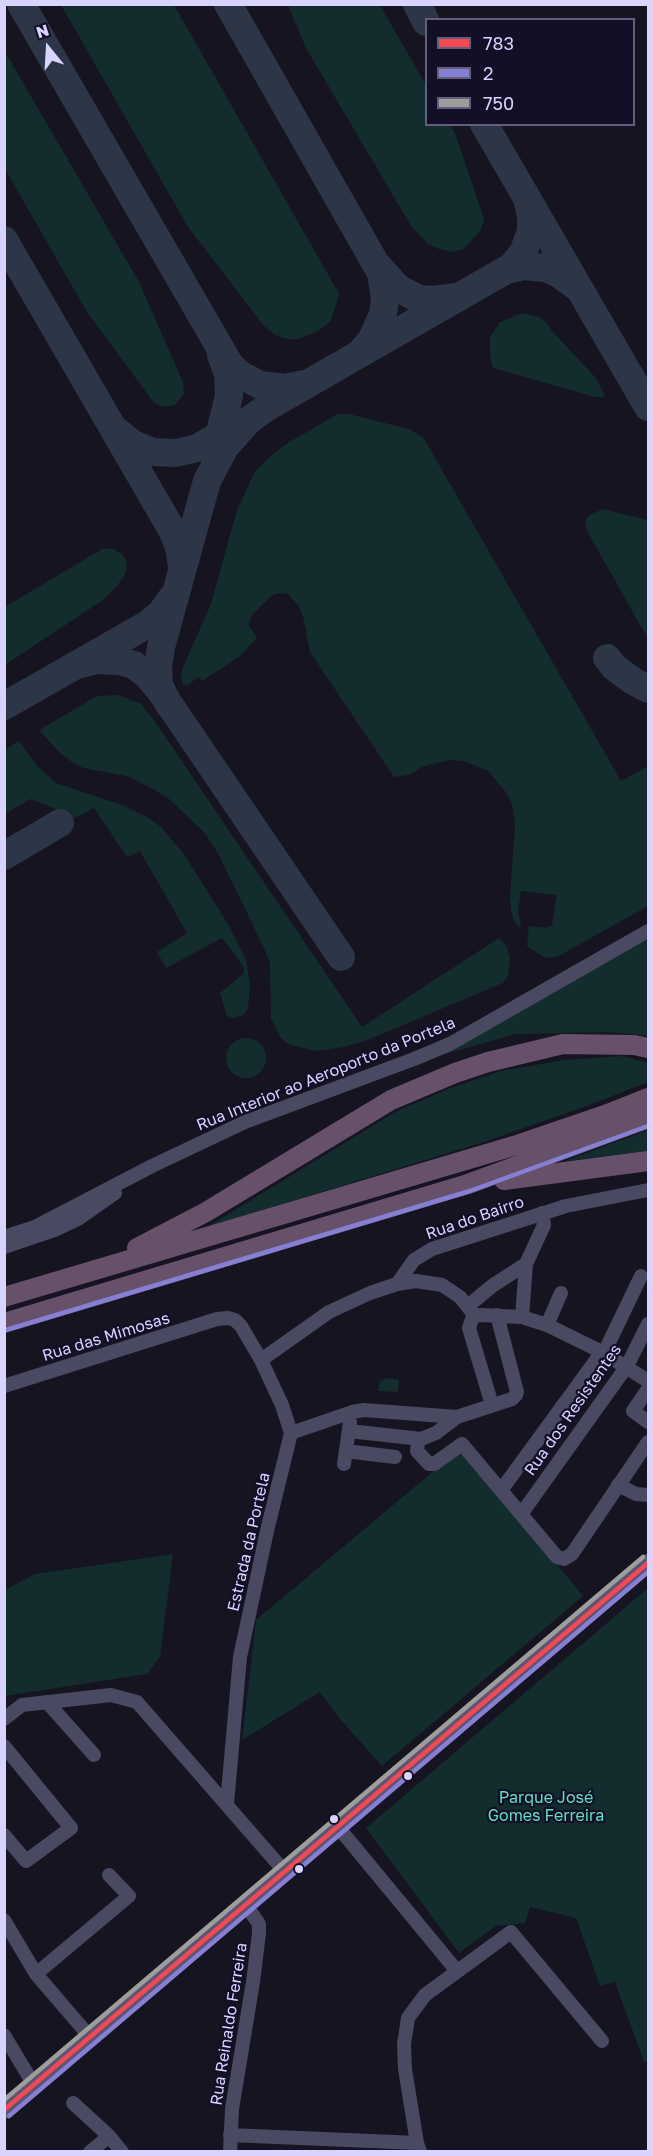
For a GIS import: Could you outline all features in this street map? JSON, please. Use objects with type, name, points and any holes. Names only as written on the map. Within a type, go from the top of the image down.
[{"type":"highway","points":[[96,1269],[206,1212],[391,1100],[456,1073],[488,1062],[563,1044],[648,1047]]},
{"type":"highway","points":[[4,1297],[520,1144],[648,1098]]},
{"type":"highway","points":[[4,1323],[468,1184],[648,1118]]},
{"type":"highway","points":[[468,1184],[648,1161]]},
{"type":"main road","points":[[4,2110],[648,1563]]},
{"type":"street","name":"Rua Interior ao Aeroporto da Portela","points":[[171,1158],[245,1122],[450,1044],[648,931]]},
{"type":"street","points":[[4,1238],[35,1227],[171,1158]]},
{"type":"street","points":[[4,1247],[57,1229],[78,1219],[171,1158]]},
{"type":"street","name":"Rua do Bairro","points":[[397,1284],[414,1260],[432,1249],[542,1213],[648,1190]]},
{"type":"street","points":[[522,1317],[526,1264],[544,1225],[542,1213]]},
{"type":"street","points":[[471,1311],[492,1286],[526,1264]]},
{"type":"street","points":[[502,1489],[603,1353],[641,1276]]},
{"type":"street","points":[[261,1360],[329,1312],[370,1293],[397,1284],[416,1281],[442,1285],[460,1297],[471,1311],[470,1328],[492,1405]]},
{"type":"street","points":[[547,1325],[561,1293]]},
{"type":"street","points":[[471,1311],[480,1314],[522,1317],[547,1325],[627,1366],[648,1381]]},
{"type":"street","points":[[349,1431],[421,1439],[436,1433],[457,1417],[512,1399],[516,1395],[497,1315]]},
{"type":"street","name":"Estrada da Portela","points":[[217,1319],[235,1320],[241,1326],[261,1360],[285,1411],[291,1433],[240,1657],[227,1804]]},
{"type":"street","name":"Rua das Mimosas","points":[[4,1386],[217,1319]]},
{"type":"street","name":"Rua dos Resistentes","points":[[522,1513],[627,1366],[648,1324]]},
{"type":"street","points":[[648,1389],[633,1411],[648,1422]]},
{"type":"street","points":[[291,1433],[352,1412],[377,1410],[457,1417]]},
{"type":"street","points":[[352,1412],[345,1458],[395,1457]]},
{"type":"street","points":[[421,1439],[418,1442],[417,1451],[429,1464],[434,1464],[462,1444],[560,1558],[564,1559],[572,1554],[648,1442]]},
{"type":"street","points":[[618,1485],[636,1494],[648,1495]]},
{"type":"street","points":[[4,1719],[22,1705],[111,1695],[137,1701],[285,1872]]},
{"type":"street","points":[[47,1702],[94,1755]]},
{"type":"street","points":[[4,1746],[71,1827],[26,1861],[4,1835]]},
{"type":"street","points":[[338,1827],[457,1971]]},
{"type":"street","points":[[36,1974],[129,1896],[109,1875]]},
{"type":"street","name":"Rua Reinaldo Ferreira","points":[[230,2151],[232,2109],[258,1953],[259,1924],[246,1905]]},
{"type":"street","points":[[4,1920],[36,1974],[90,2037]]},
{"type":"street","points":[[230,2135],[418,2147],[405,2069],[404,2044],[408,2018],[425,1995],[511,1932],[602,2041]]},
{"type":"street","points":[[4,2036],[34,2085]]},
{"type":"street","points":[[73,2103],[122,2151]]},
{"type":"street","points":[[90,2151],[109,2136]]},
{"type":"green space","points":[[61,5],[174,5],[339,294],[331,320],[325,326],[298,339],[287,339],[275,335],[264,326],[188,227]]},
{"type":"green space","points":[[288,5],[380,5],[425,83],[425,126],[451,126],[455,133],[484,219],[481,230],[464,249],[452,252],[439,249],[428,244],[411,226],[306,48]]},
{"type":"green space","points":[[4,50],[139,282],[183,382],[184,394],[175,405],[164,407],[154,403],[87,312],[5,169]]},
{"type":"green space","points":[[522,313],[539,317],[547,323],[596,378],[605,397],[595,397],[493,368],[490,356],[490,337],[500,322]]},
{"type":"green space","points":[[338,414],[349,414],[409,429],[423,437],[621,781],[648,766],[648,906],[557,957],[545,958],[527,946],[529,926],[546,928],[552,925],[557,895],[521,891],[518,912],[521,925],[519,927],[511,911],[515,825],[512,804],[505,791],[488,771],[464,761],[451,760],[436,763],[424,766],[409,775],[394,777],[310,652],[303,616],[298,605],[288,594],[279,593],[271,596],[252,615],[248,624],[257,638],[240,656],[202,681],[198,677],[188,685],[183,685],[181,677],[183,667],[211,604],[236,513],[254,473],[286,444]]},
{"type":"green space","points":[[602,509],[648,520],[648,637],[587,531],[585,523],[587,517]]},
{"type":"green space","points":[[102,549],[114,549],[123,555],[126,561],[127,568],[117,586],[103,600],[5,665],[5,607]]},
{"type":"green space","points":[[118,695],[141,704],[154,720],[362,1027],[499,938],[507,947],[510,960],[508,976],[503,983],[365,1041],[344,1047],[315,1051],[288,1044],[281,1038],[271,1019],[270,963],[219,855],[204,832],[168,798],[127,776],[83,768],[60,753],[39,730],[97,696]]},
{"type":"green space","points":[[19,741],[37,766],[56,783],[122,805],[147,817],[160,826],[184,854],[229,926],[246,959],[250,984],[248,1008],[243,1015],[234,1018],[227,1016],[220,993],[244,973],[244,967],[222,938],[166,968],[157,952],[187,933],[140,851],[127,857],[94,808],[64,823],[56,809],[30,799],[5,814],[5,749]]},
{"type":"green space","points":[[648,939],[648,1036],[609,1032],[516,1034],[445,1054]]},
{"type":"green space","points":[[246,1038],[260,1044],[266,1058],[260,1072],[246,1078],[232,1072],[226,1058],[232,1044]]},
{"type":"green space","points":[[623,1056],[648,1063],[648,1082],[481,1143],[207,1227],[395,1112],[453,1087],[501,1071],[564,1060]]},
{"type":"green space","points":[[648,1130],[648,1151],[565,1161]]},
{"type":"green space","points":[[388,1378],[399,1380],[398,1392],[378,1391],[380,1381]]},
{"type":"green space","points":[[461,1448],[583,1596],[382,1766],[339,1718],[320,1692],[242,1740],[256,1620]]},
{"type":"green space","points":[[173,1554],[160,1657],[147,1674],[5,1696],[5,1590],[35,1574]]},
{"type":"green space","name":"Parque José Gomes Ferreira","points":[[648,1588],[648,2061],[644,2062],[615,1982],[600,1986],[576,1918],[530,1907],[525,1923],[496,1926],[459,1953],[366,1828]]},
{"type":"taxiway","points":[[21,4],[230,365],[239,374],[260,385],[285,388],[304,384]]},
{"type":"taxiway","points":[[228,4],[381,273],[385,298],[383,314],[372,339],[362,351]]},
{"type":"taxiway","points":[[417,4],[425,20]]},
{"type":"taxiway","points":[[485,126],[648,407]]},
{"type":"taxiway","points":[[169,705],[159,685],[158,668],[161,647],[207,481],[225,447],[249,420],[269,406],[511,267],[523,253],[531,231],[531,216],[527,198]]},
{"type":"taxiway","points":[[4,240],[172,530],[179,547],[182,566]]},
{"type":"taxiway","points":[[378,266],[398,288],[420,299],[457,297]]},
{"type":"taxiway","points":[[506,270],[523,266],[545,268],[559,274],[578,288]]},
{"type":"taxiway","points":[[217,444],[229,396],[228,374],[221,355]]},
{"type":"taxiway","points":[[117,431],[133,444],[153,452],[176,453],[197,448],[235,426]]},
{"type":"taxiway","points":[[4,706],[148,624],[161,613],[171,599]]},
{"type":"taxiway","points":[[607,658],[614,667],[648,689]]},
{"type":"taxiway","points":[[77,665],[96,660],[120,661],[134,665],[148,676],[341,957]]},
{"type":"taxiway","points":[[4,856],[60,823]]},
{"type":"transit line","name":"2","points":[[6,1330],[470,1191],[648,1126]]},
{"type":"transit line","name":"750","points":[[4,2100],[643,1557]]},
{"type":"transit line","name":"783","points":[[4,2110],[648,1563]]},
{"type":"transit line","name":"2","points":[[9,2116],[648,1572]]}]
